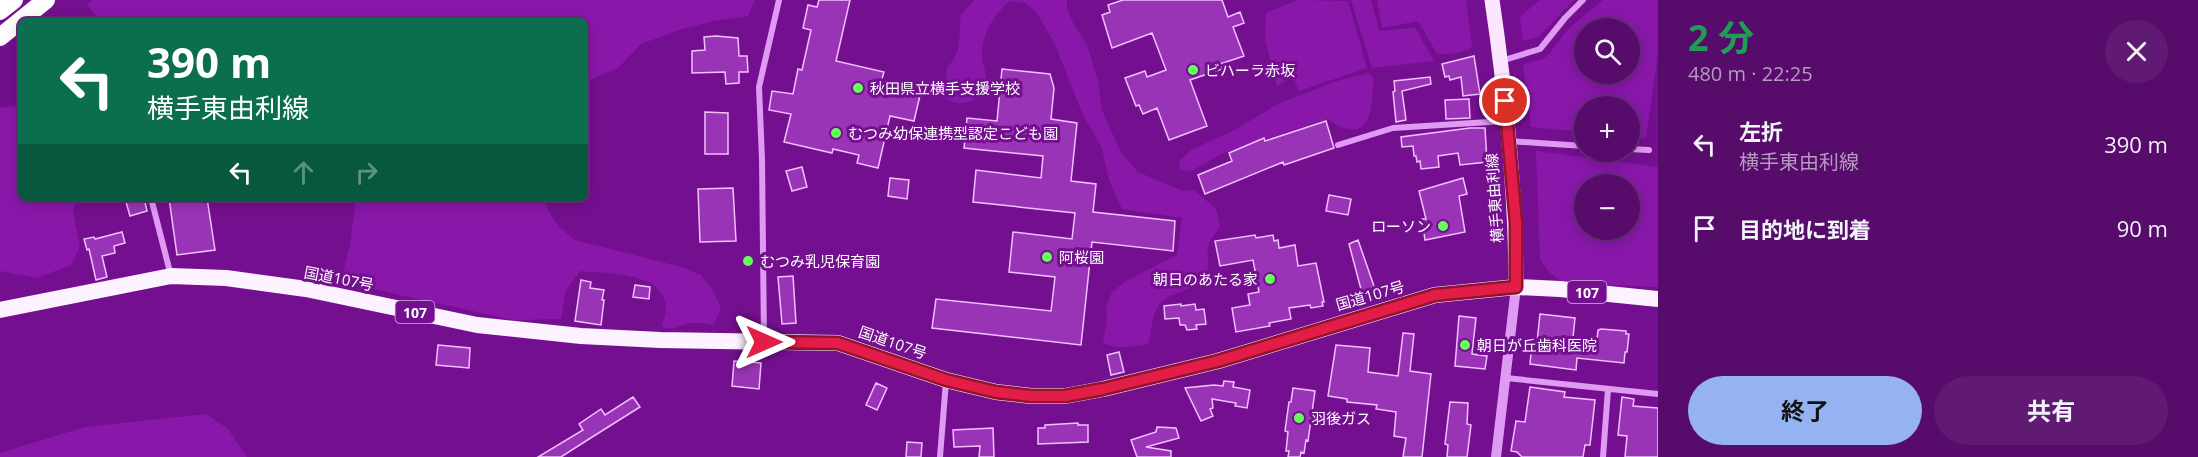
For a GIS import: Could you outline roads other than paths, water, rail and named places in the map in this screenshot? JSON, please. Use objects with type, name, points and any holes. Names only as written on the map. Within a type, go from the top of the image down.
[{"type":"highway","points":[[24,18],[46,0]]},
{"type":"highway","points":[[0,37],[18,23]]},
{"type":"highway","name":"国道107号","points":[[0,310],[171,276],[226,278],[306,289],[477,325],[581,336],[838,343],[946,380],[996,392],[1031,396],[1065,396],[1218,361],[1435,295],[1516,287],[1658,299]]},
{"type":"main road","name":"横手東由利線","points":[[1492,0],[1501,61],[1516,223],[1516,287]]},
{"type":"street","points":[[764,342],[759,87],[779,0]]},
{"type":"street","points":[[1501,61],[1540,49],[1583,0]]},
{"type":"street","points":[[0,5],[9,11],[18,24]]},
{"type":"street","points":[[1338,145],[1393,128],[1507,121]]},
{"type":"street","points":[[1508,141],[1574,145]]},
{"type":"street","points":[[1640,150],[1649,150]]},
{"type":"street","points":[[153,201],[171,276]]},
{"type":"street","points":[[1496,457],[1516,287]]},
{"type":"street","points":[[1506,378],[1658,394]]},
{"type":"street","points":[[940,457],[946,380]]},
{"type":"street","points":[[1603,457],[1608,389]]},
{"type":"place","name":"ビハーラ赤坂","points":[[1193,70]]},
{"type":"place","name":"秋田県立横手支援学校","points":[[858,88]]},
{"type":"place","name":"むつみ幼保連携型認定こども園","points":[[836,133]]},
{"type":"place","name":"ローソン","points":[[1443,226]]},
{"type":"place","name":"阿桜園","points":[[1047,257]]},
{"type":"place","name":"むつみ乳児保育園","points":[[748,261]]},
{"type":"place","name":"朝日のあたる家","points":[[1270,279]]},
{"type":"place","name":"朝日が丘歯科医院","points":[[1465,345]]},
{"type":"place","name":"羽後ガス","points":[[1299,418]]}]
